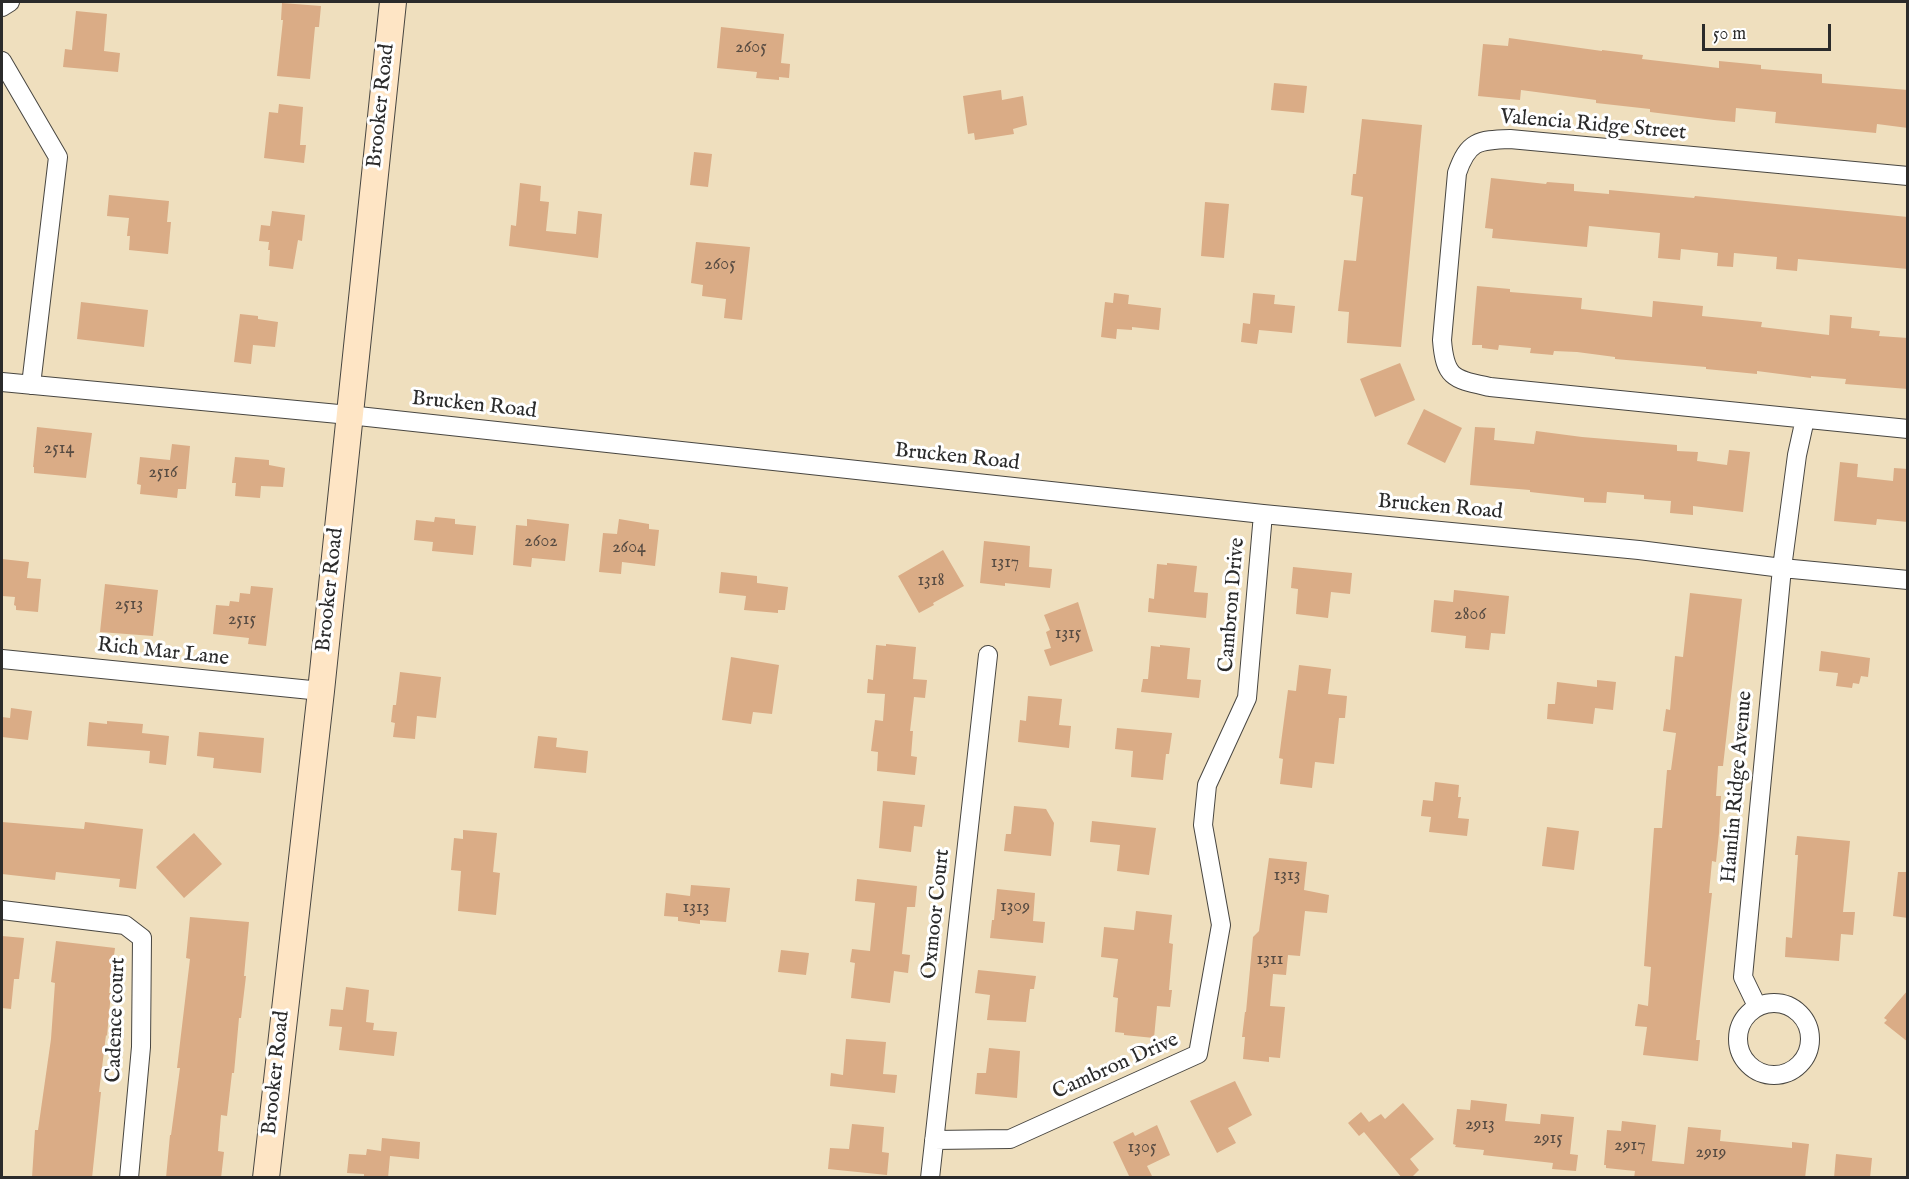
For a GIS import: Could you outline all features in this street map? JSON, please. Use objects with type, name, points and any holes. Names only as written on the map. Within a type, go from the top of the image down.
[{"type":"street","points":[[2,7],[10,2]]},
{"type":"street","name":"Brooker Road","points":[[266,1178],[321,691],[393,2]]},
{"type":"street","points":[[2,61],[57,157],[31,385]]},
{"type":"street","name":"Valencia Ridge Street","points":[[1908,176],[1510,139],[1487,140],[1472,146],[1463,156],[1457,173],[1442,340],[1443,361],[1453,375],[1466,382],[1490,387],[1908,429]]},
{"type":"street","name":"Brucken Road","points":[[2,382],[349,415],[1263,514],[1639,550],[1782,568],[1908,580]]},
{"type":"street","points":[[1782,568],[1804,420]]},
{"type":"street","name":"Cambron Drive","points":[[934,1140],[1010,1139],[1198,1054],[1221,925],[1203,825],[1207,785],[1247,698],[1263,514]]},
{"type":"street","name":"Hamlin Ridge Avenue","points":[[1757,1006],[1743,977],[1782,568]]},
{"type":"street","name":"Oxmoor Court","points":[[930,1178],[988,655]]},
{"type":"street","name":"Rich Mar Lane","points":[[2,659],[321,691]]},
{"type":"street","name":"Cadence court","points":[[2,910],[125,925],[142,938],[141,1047],[129,1178]]},
{"type":"street","points":[[1768,1002],[1779,1002],[1800,1012],[1807,1022],[1811,1034],[1810,1045],[1799,1066],[1789,1072],[1778,1075],[1765,1074],[1754,1069],[1739,1049],[1740,1025],[1747,1014],[1757,1006],[1768,1002]]},
{"type":"building","points":[[282,3],[321,6],[319,27],[315,27],[310,79],[277,76],[283,20],[281,20]]},
{"type":"building","points":[[76,11],[107,14],[104,51],[120,53],[118,72],[63,67],[65,49],[72,50]]},
{"type":"building","points":[[721,27],[784,34],[781,63],[790,64],[789,78],[779,77],[779,80],[756,78],[757,72],[717,68]]},
{"type":"building","points":[[1509,38],[1643,55],[1642,59],[1719,68],[1719,61],[1761,65],[1761,69],[1822,74],[1822,83],[1908,90],[1908,128],[1877,124],[1876,133],[1775,123],[1776,112],[1736,108],[1735,122],[1714,120],[1650,112],[1650,109],[1596,103],[1596,100],[1521,90],[1520,100],[1478,96],[1483,44],[1508,46]]},
{"type":"building","points":[[1274,83],[1307,86],[1304,113],[1271,110]]},
{"type":"building","points":[[1001,90],[1002,100],[1023,96],[1027,125],[1013,129],[1014,134],[975,140],[974,133],[968,134],[963,96]]},
{"type":"building","points":[[279,104],[303,107],[300,145],[306,145],[304,163],[264,158],[269,112],[278,113]]},
{"type":"building","points":[[1362,119],[1422,125],[1401,347],[1347,343],[1349,312],[1338,311],[1344,260],[1356,261],[1363,197],[1351,195],[1353,174],[1356,174]]},
{"type":"building","points":[[694,152],[712,154],[708,187],[690,185]]},
{"type":"building","points":[[1491,178],[1546,184],[1547,182],[1574,184],[1574,191],[1609,194],[1609,190],[1694,198],[1695,196],[1908,217],[1908,269],[1798,259],[1797,271],[1776,269],[1777,257],[1734,253],[1733,267],[1717,266],[1718,253],[1681,249],[1680,260],[1658,258],[1660,233],[1589,226],[1587,247],[1492,238],[1493,229],[1485,228]]},
{"type":"building","points":[[520,183],[541,186],[540,201],[549,202],[546,231],[576,234],[578,211],[602,214],[598,258],[509,246],[511,225],[516,226]]},
{"type":"building","points":[[109,195],[169,201],[167,222],[171,222],[168,254],[129,250],[130,236],[127,236],[129,218],[107,216]]},
{"type":"building","points":[[1205,202],[1229,204],[1224,258],[1201,256]]},
{"type":"building","points":[[272,211],[305,215],[302,241],[298,240],[293,269],[269,266],[269,242],[259,241],[261,225],[270,226]]},
{"type":"building","points":[[696,242],[750,247],[742,320],[724,318],[726,299],[702,296],[703,285],[691,283]]},
{"type":"building","points":[[1477,286],[1510,289],[1510,292],[1582,298],[1581,309],[1652,317],[1653,301],[1703,306],[1702,316],[1762,322],[1761,327],[1829,335],[1830,315],[1852,317],[1851,328],[1880,331],[1879,336],[1908,338],[1908,389],[1845,384],[1846,379],[1706,369],[1706,367],[1615,359],[1615,357],[1577,352],[1554,351],[1553,355],[1530,353],[1531,348],[1499,345],[1498,350],[1482,348],[1482,345],[1472,345]]},
{"type":"building","points":[[1114,293],[1129,295],[1128,304],[1161,308],[1159,330],[1132,327],[1132,330],[1117,329],[1116,339],[1101,337],[1105,302],[1113,303]]},
{"type":"building","points":[[1253,293],[1275,295],[1274,304],[1295,306],[1292,333],[1259,330],[1257,344],[1241,342],[1243,323],[1250,324]]},
{"type":"building","points":[[81,302],[148,310],[144,347],[77,339]]},
{"type":"building","points":[[240,314],[278,322],[275,347],[253,345],[251,364],[234,362]]},
{"type":"building","points":[[1400,363],[1415,400],[1375,417],[1360,379]]},
{"type":"building","points":[[1424,409],[1462,428],[1445,463],[1407,444]]},
{"type":"building","points":[[37,427],[92,433],[86,478],[34,473]]},
{"type":"building","points":[[1475,427],[1495,428],[1494,440],[1534,444],[1536,431],[1677,445],[1677,451],[1698,452],[1697,461],[1727,465],[1729,450],[1750,452],[1743,512],[1693,506],[1693,515],[1670,513],[1671,501],[1644,499],[1644,495],[1607,492],[1606,503],[1584,502],[1584,498],[1530,492],[1530,490],[1470,485]]},
{"type":"building","points":[[172,444],[190,446],[186,489],[178,489],[177,498],[140,494],[141,485],[137,484],[140,457],[170,460]]},
{"type":"building","points":[[235,457],[269,460],[269,465],[285,468],[283,487],[261,486],[260,498],[235,496],[236,483],[232,483]]},
{"type":"building","points":[[1840,462],[1858,464],[1857,477],[1893,481],[1894,468],[1908,469],[1908,522],[1877,519],[1876,525],[1834,521]]},
{"type":"building","points":[[435,517],[455,519],[455,524],[476,526],[473,555],[432,551],[433,542],[414,540],[416,520],[434,522]]},
{"type":"building","points":[[527,519],[569,524],[565,561],[532,558],[531,567],[513,565],[516,525],[527,526]]},
{"type":"building","points":[[619,519],[649,524],[649,529],[659,530],[655,566],[622,562],[621,574],[599,572],[603,533],[617,534]]},
{"type":"building","points":[[984,541],[1030,546],[1029,567],[1052,569],[1050,588],[980,583]]},
{"type":"building","points":[[943,550],[964,586],[919,613],[898,576]]},
{"type":"building","points":[[2,559],[29,562],[27,578],[41,579],[38,612],[16,610],[15,597],[2,596]]},
{"type":"building","points":[[1167,563],[1197,566],[1194,592],[1208,593],[1206,618],[1148,612],[1149,598],[1154,599],[1157,564],[1167,565]]},
{"type":"building","points":[[1293,567],[1352,573],[1350,594],[1331,592],[1328,618],[1296,614],[1298,589],[1291,588]]},
{"type":"building","points":[[721,572],[757,576],[757,583],[788,587],[785,610],[778,610],[778,613],[744,610],[746,596],[719,593]]},
{"type":"building","points":[[105,584],[158,590],[153,636],[100,632]]},
{"type":"building","points":[[251,586],[273,588],[266,646],[248,644],[249,638],[213,634],[216,605],[229,606],[230,601],[239,602],[240,593],[250,594]]},
{"type":"building","points":[[1454,590],[1509,596],[1505,634],[1491,633],[1489,650],[1465,648],[1466,636],[1431,632],[1434,600],[1453,602]]},
{"type":"building","points":[[1690,593],[1742,599],[1723,766],[1718,766],[1716,796],[1721,796],[1719,833],[1716,862],[1712,861],[1709,893],[1712,893],[1696,1040],[1700,1040],[1698,1061],[1643,1055],[1647,1027],[1635,1026],[1638,1004],[1648,1006],[1651,967],[1644,966],[1654,828],[1662,828],[1667,770],[1671,770],[1676,733],[1663,731],[1666,709],[1670,710],[1675,656],[1683,657]]},
{"type":"building","points":[[1078,602],[1093,651],[1050,666],[1044,650],[1051,648],[1046,632],[1050,630],[1044,615]]},
{"type":"building","points":[[886,644],[916,647],[913,679],[927,680],[925,698],[914,697],[910,731],[913,731],[911,756],[917,757],[915,775],[877,771],[878,752],[871,751],[875,720],[883,721],[885,694],[867,693],[868,679],[873,680],[876,645],[886,646]]},
{"type":"building","points":[[1160,645],[1190,648],[1187,679],[1201,680],[1199,698],[1141,692],[1143,679],[1148,679],[1151,646],[1160,647]]},
{"type":"building","points":[[1821,651],[1870,658],[1868,677],[1861,676],[1859,684],[1853,683],[1852,688],[1836,686],[1838,673],[1819,671]]},
{"type":"building","points":[[731,657],[779,665],[772,714],[753,712],[751,724],[722,720]]},
{"type":"building","points":[[1299,665],[1331,669],[1328,694],[1347,696],[1345,718],[1339,718],[1334,764],[1315,762],[1312,788],[1280,784],[1283,759],[1279,758],[1288,690],[1296,691]]},
{"type":"building","points":[[400,672],[441,677],[436,718],[417,716],[415,739],[393,737],[395,723],[391,722],[393,705],[396,705]]},
{"type":"building","points":[[1597,680],[1616,682],[1613,710],[1595,708],[1593,724],[1547,719],[1548,704],[1555,704],[1557,682],[1597,687]]},
{"type":"building","points":[[1028,696],[1062,699],[1059,725],[1071,726],[1069,748],[1018,742],[1020,720],[1026,721]]},
{"type":"building","points":[[11,708],[32,711],[28,740],[2,737],[2,717],[10,718]]},
{"type":"building","points":[[107,721],[143,724],[142,733],[169,736],[166,765],[149,763],[150,751],[87,746],[89,722],[107,724]]},
{"type":"building","points":[[1117,728],[1172,733],[1169,754],[1166,754],[1163,780],[1131,777],[1133,751],[1115,749]]},
{"type":"building","points":[[199,732],[264,738],[261,773],[213,768],[214,758],[197,756]]},
{"type":"building","points":[[538,736],[557,738],[556,747],[588,751],[586,773],[534,768]]},
{"type":"building","points":[[1435,782],[1459,785],[1458,797],[1461,797],[1458,818],[1469,819],[1467,836],[1429,832],[1431,817],[1421,816],[1423,800],[1433,801]]},
{"type":"building","points":[[883,801],[925,805],[922,827],[914,826],[911,852],[879,848]]},
{"type":"building","points":[[1014,806],[1046,809],[1054,823],[1051,856],[1004,851],[1006,834],[1011,834]]},
{"type":"building","points":[[1092,821],[1156,828],[1149,875],[1117,871],[1120,845],[1090,842]]},
{"type":"building","points":[[2,822],[84,829],[85,822],[143,829],[136,889],[119,887],[120,879],[56,872],[55,880],[2,874]]},
{"type":"building","points":[[1547,827],[1579,831],[1574,870],[1542,866]]},
{"type":"building","points":[[463,830],[497,833],[493,872],[500,873],[496,915],[458,911],[461,871],[451,870],[454,838],[463,839]]},
{"type":"building","points":[[194,833],[222,864],[184,898],[156,867]]},
{"type":"building","points":[[1797,836],[1850,841],[1843,912],[1855,912],[1853,935],[1841,934],[1839,961],[1785,957],[1786,937],[1792,938],[1798,855],[1795,855]]},
{"type":"building","points":[[1269,858],[1307,862],[1304,890],[1329,895],[1327,913],[1305,911],[1300,956],[1288,955],[1286,975],[1273,974],[1270,1006],[1285,1007],[1280,1058],[1269,1057],[1269,1062],[1243,1059],[1245,1037],[1242,1037],[1253,937],[1259,931]]},
{"type":"building","points":[[1898,872],[1908,872],[1908,918],[1893,916]]},
{"type":"building","points":[[857,879],[917,886],[915,907],[907,907],[902,954],[910,955],[908,973],[894,971],[890,1003],[851,998],[855,963],[850,962],[852,949],[870,951],[875,903],[855,901]]},
{"type":"building","points":[[691,885],[730,888],[726,922],[700,920],[700,924],[678,921],[678,917],[664,916],[666,893],[690,896]]},
{"type":"building","points":[[997,889],[1035,893],[1033,921],[1045,922],[1043,943],[990,938]]},
{"type":"building","points":[[1136,911],[1172,915],[1169,943],[1173,944],[1169,990],[1172,990],[1170,1007],[1157,1006],[1154,1038],[1115,1032],[1118,998],[1113,997],[1118,959],[1101,957],[1104,927],[1134,930]]},
{"type":"building","points":[[190,917],[249,922],[244,976],[246,976],[234,1073],[232,1073],[227,1116],[221,1115],[218,1151],[224,1152],[221,1178],[166,1178],[180,1068],[177,1068],[190,959],[186,958]]},
{"type":"building","points":[[2,936],[24,938],[19,979],[14,979],[11,1009],[2,1008]]},
{"type":"building","points":[[56,941],[115,948],[92,1178],[32,1178],[35,1130],[38,1130],[51,1039],[55,983],[51,982]]},
{"type":"building","points":[[781,950],[809,953],[806,975],[778,972]]},
{"type":"building","points":[[978,970],[1036,976],[1034,989],[1030,989],[1026,1022],[987,1020],[990,995],[975,993]]},
{"type":"building","points":[[346,987],[369,990],[366,1022],[374,1023],[373,1030],[397,1032],[394,1056],[339,1050],[342,1027],[329,1026],[331,1009],[343,1010]]},
{"type":"building","points":[[1908,990],[1908,1042],[1884,1023],[1887,1020],[1884,1018]]},
{"type":"building","points":[[846,1039],[886,1042],[883,1074],[897,1075],[895,1093],[830,1086],[831,1073],[843,1075]]},
{"type":"building","points":[[989,1048],[1020,1051],[1017,1098],[975,1094],[977,1073],[986,1073]]},
{"type":"building","points":[[1235,1081],[1252,1115],[1228,1128],[1236,1143],[1217,1153],[1190,1101]]},
{"type":"building","points":[[1471,1100],[1507,1104],[1505,1121],[1540,1124],[1541,1114],[1574,1117],[1570,1154],[1578,1155],[1576,1171],[1552,1169],[1553,1163],[1483,1155],[1484,1150],[1455,1147],[1456,1145],[1453,1144],[1457,1109],[1470,1110]]},
{"type":"building","points":[[1403,1103],[1434,1139],[1410,1159],[1419,1170],[1411,1178],[1402,1178],[1364,1132],[1359,1136],[1348,1123],[1361,1112],[1369,1122],[1381,1114],[1385,1119]]},
{"type":"building","points":[[1622,1121],[1656,1125],[1652,1161],[1684,1164],[1688,1127],[1721,1130],[1720,1141],[1792,1148],[1792,1142],[1809,1144],[1805,1178],[1634,1178],[1635,1171],[1606,1168],[1604,1165],[1607,1130],[1621,1131]]},
{"type":"building","points":[[852,1124],[884,1127],[882,1152],[889,1153],[887,1175],[828,1169],[830,1148],[849,1149]]},
{"type":"building","points":[[1157,1125],[1170,1155],[1147,1166],[1153,1178],[1130,1178],[1113,1142],[1133,1132],[1135,1136]]},
{"type":"building","points":[[382,1138],[420,1142],[419,1159],[390,1156],[388,1178],[364,1178],[364,1174],[347,1173],[349,1154],[366,1155],[367,1149],[381,1151]]},
{"type":"building","points":[[1836,1154],[1872,1158],[1870,1178],[1834,1178]]}]
